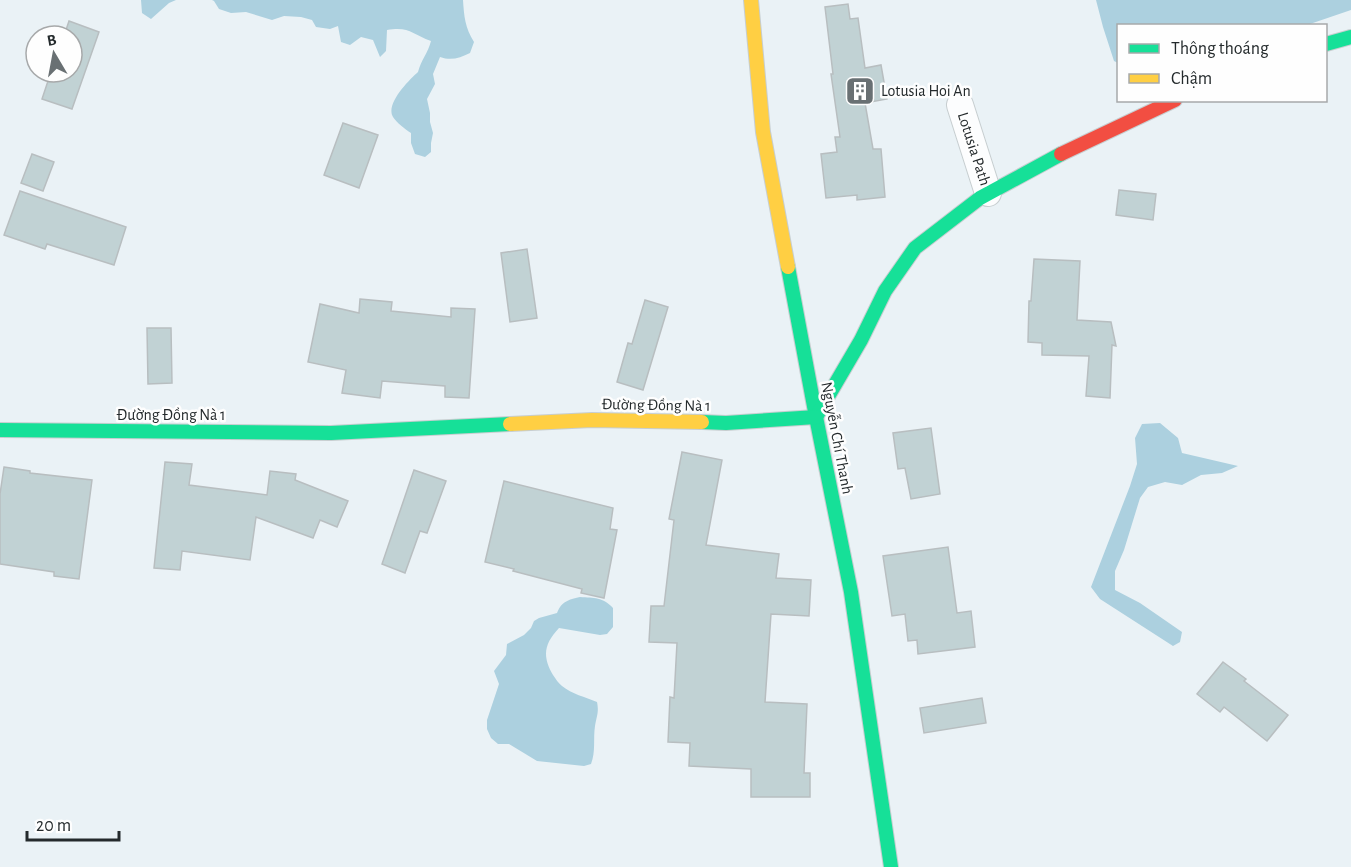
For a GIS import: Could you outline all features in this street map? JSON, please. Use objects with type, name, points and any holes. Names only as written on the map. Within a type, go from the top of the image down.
[{"type":"street","name":"Nguyễn Chí Thanh","points":[[751,0],[763,132],[851,592],[891,867]]},
{"type":"street","points":[[1327,44],[1351,37]]},
{"type":"street","points":[[816,417],[861,340],[885,291],[915,248],[988,193],[1065,152],[1171,102]]},
{"type":"street","name":"Lotusia Path","points":[[960,105],[988,193]]},
{"type":"street","name":"Đường Đồng Nà 1","points":[[0,430],[331,433],[592,420],[726,423],[816,417]]},
{"type":"shaded area","points":[[141,0],[176,0],[169,3],[151,19],[142,13]]},
{"type":"shaded area","points":[[212,0],[463,0],[466,22],[474,42],[470,53],[466,55],[452,59],[440,57],[433,74],[435,84],[427,99],[433,133],[431,152],[425,157],[415,154],[411,143],[411,133],[393,117],[391,112],[399,93],[418,72],[431,41],[406,30],[387,30],[386,51],[380,57],[373,40],[361,37],[350,45],[341,42],[338,26],[330,29],[316,27],[312,20],[301,17],[284,16],[272,20],[246,12],[231,13],[219,9]]},
{"type":"shaded area","points":[[1096,0],[1351,0],[1351,10],[1310,24],[1117,24],[1117,62],[1114,61]]},
{"type":"shaded area","points":[[1160,423],[1178,438],[1182,453],[1238,466],[1222,473],[1201,475],[1182,485],[1165,482],[1148,487],[1140,498],[1115,571],[1115,590],[1140,603],[1182,632],[1180,642],[1173,646],[1100,599],[1091,587],[1137,464],[1135,438],[1142,424]]},
{"type":"shaded area","points":[[580,597],[598,599],[609,604],[613,608],[613,627],[607,634],[600,635],[559,628],[550,639],[546,656],[549,668],[561,685],[597,702],[593,759],[591,764],[584,766],[537,761],[509,744],[498,744],[491,738],[487,729],[487,720],[499,684],[494,671],[506,655],[507,644],[524,635],[534,621],[557,613],[566,602]]},
{"type":"building","points":[[848,4],[850,19],[858,18],[865,68],[881,65],[887,99],[865,103],[873,149],[881,149],[885,197],[857,200],[857,195],[826,198],[821,154],[837,152],[835,137],[840,137],[825,7]]},
{"type":"building","points":[[84,26],[99,32],[84,75]]},
{"type":"building","points":[[47,84],[81,84],[72,109],[42,99]]},
{"type":"building","points":[[343,123],[378,135],[359,188],[324,175]]},
{"type":"building","points":[[32,154],[54,162],[43,191],[21,183]]},
{"type":"building","points":[[1119,190],[1156,194],[1153,220],[1116,215]]},
{"type":"building","points":[[20,191],[126,227],[114,265],[47,244],[45,249],[4,235]]},
{"type":"building","points":[[527,249],[537,318],[510,322],[501,253]]},
{"type":"building","points":[[1034,259],[1080,261],[1077,320],[1111,322],[1116,346],[1112,345],[1110,398],[1086,396],[1089,356],[1042,355],[1042,343],[1028,342],[1029,301],[1031,301]]},
{"type":"building","points":[[360,299],[392,302],[391,311],[451,317],[451,308],[475,309],[469,398],[445,397],[445,386],[382,381],[380,398],[342,393],[346,370],[308,362],[320,304],[359,313]]},
{"type":"building","points":[[645,300],[668,307],[643,390],[617,382],[628,343],[632,344]]},
{"type":"building","points":[[147,328],[171,328],[172,383],[148,384]]},
{"type":"building","points":[[931,428],[940,494],[911,499],[905,468],[898,469],[893,433]]},
{"type":"building","points":[[682,452],[722,460],[706,545],[779,554],[776,578],[811,580],[809,616],[771,614],[765,702],[807,704],[804,773],[810,773],[810,797],[751,797],[751,769],[689,766],[690,743],[668,742],[670,697],[674,698],[677,643],[649,642],[651,606],[664,606],[674,520],[669,519]]},
{"type":"building","points":[[165,462],[192,464],[189,485],[267,495],[270,471],[296,474],[295,480],[348,501],[337,527],[320,520],[313,538],[256,517],[250,560],[182,551],[180,570],[154,568]]},
{"type":"building","points":[[4,467],[30,471],[30,473],[92,480],[79,579],[54,576],[54,572],[0,564],[0,494]]},
{"type":"building","points":[[414,470],[446,481],[427,533],[420,531],[405,573],[382,564]]},
{"type":"building","points":[[504,481],[613,508],[610,529],[617,530],[604,598],[581,593],[582,589],[485,562]]},
{"type":"building","points":[[948,547],[957,613],[971,611],[975,647],[918,654],[917,640],[908,641],[905,614],[892,616],[883,556]]},
{"type":"building","points":[[1223,662],[1288,715],[1267,741],[1224,707],[1220,712],[1197,694]]},
{"type":"building","points":[[982,698],[986,723],[924,733],[920,708]]},
{"type":"traffic: fast","points":[[1327,44],[1351,37]]},
{"type":"traffic: fast","points":[[816,417],[861,340],[885,291],[915,248],[980,198],[1061,154]]},
{"type":"traffic: fast","points":[[788,267],[851,592],[891,867]]},
{"type":"traffic: fast","points":[[702,422],[726,423],[816,417]]},
{"type":"traffic: fast","points":[[0,430],[331,433],[510,424]]},
{"type":"traffic: slow","points":[[751,0],[763,132],[788,267]]},
{"type":"traffic: slow","points":[[510,424],[592,420],[702,422]]},
{"type":"traffic: jam","points":[[1061,154],[1171,102]]},
{"type":"place","name":"Lotusia Hoi An","points":[[860,91]]}]
